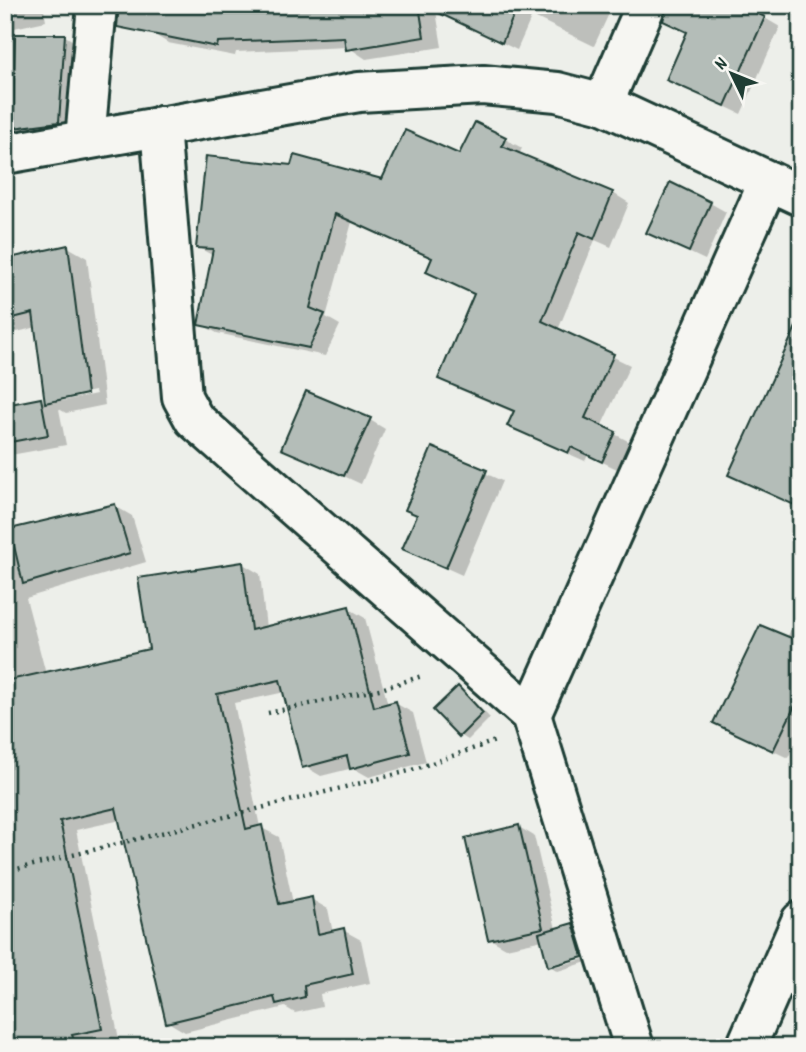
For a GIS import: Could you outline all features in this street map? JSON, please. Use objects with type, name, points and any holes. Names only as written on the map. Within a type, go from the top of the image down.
[{"type":"street","points":[[85,140],[97,5]]},
{"type":"street","points":[[603,104],[646,5]]},
{"type":"street","points":[[5,154],[359,92],[483,85],[557,92],[603,104],[785,188],[533,721]]},
{"type":"street","points":[[160,126],[181,397],[194,419],[470,661],[533,721],[634,1047]]},
{"type":"street","points":[[746,1047],[801,921]]},
{"type":"path","points":[[268,713],[384,688],[470,661]]},
{"type":"path","points":[[5,872],[409,771],[533,721]]},
{"type":"building","points":[[119,5],[419,5],[424,37],[346,50],[344,37],[218,42],[217,47],[117,27]]},
{"type":"building","points":[[422,5],[518,5],[502,43]]},
{"type":"building","points":[[667,5],[740,5],[765,17],[725,106],[666,80],[687,32],[663,21]]},
{"type":"building","points":[[15,34],[65,34],[59,122],[13,128]]},
{"type":"building","points":[[475,122],[506,137],[502,146],[613,192],[594,239],[579,232],[542,321],[614,354],[585,418],[616,432],[602,462],[571,447],[568,453],[507,426],[514,411],[438,379],[474,294],[426,272],[432,258],[335,214],[310,308],[325,314],[309,348],[198,325],[213,249],[196,248],[206,156],[291,165],[294,155],[382,179],[405,130],[459,154]]},
{"type":"building","points":[[670,182],[711,202],[689,252],[646,233]]},
{"type":"building","points":[[68,245],[87,394],[45,403],[33,313],[5,320],[5,259]]},
{"type":"building","points":[[801,316],[801,508],[728,475]]},
{"type":"building","points":[[306,391],[371,418],[344,476],[281,449]]},
{"type":"building","points":[[41,398],[48,435],[5,443],[5,405]]},
{"type":"building","points":[[432,447],[487,470],[446,568],[402,549],[417,515],[405,510]]},
{"type":"building","points":[[115,504],[130,553],[23,584],[10,529]]},
{"type":"building","points":[[243,562],[251,630],[349,606],[374,707],[396,701],[410,753],[350,769],[347,756],[302,768],[280,680],[217,694],[246,829],[262,825],[279,904],[312,897],[318,934],[344,928],[353,974],[304,985],[305,997],[276,1004],[274,997],[166,1023],[116,808],[60,821],[102,1029],[72,1035],[74,1040],[47,1047],[5,1047],[5,681],[149,649],[138,578]]},
{"type":"building","points":[[760,625],[801,642],[801,693],[773,751],[713,723]]},
{"type":"building","points":[[458,686],[483,713],[459,737],[433,710]]},
{"type":"building","points":[[519,825],[543,928],[488,940],[465,838]]},
{"type":"building","points":[[573,923],[583,957],[548,967],[539,933]]}]
